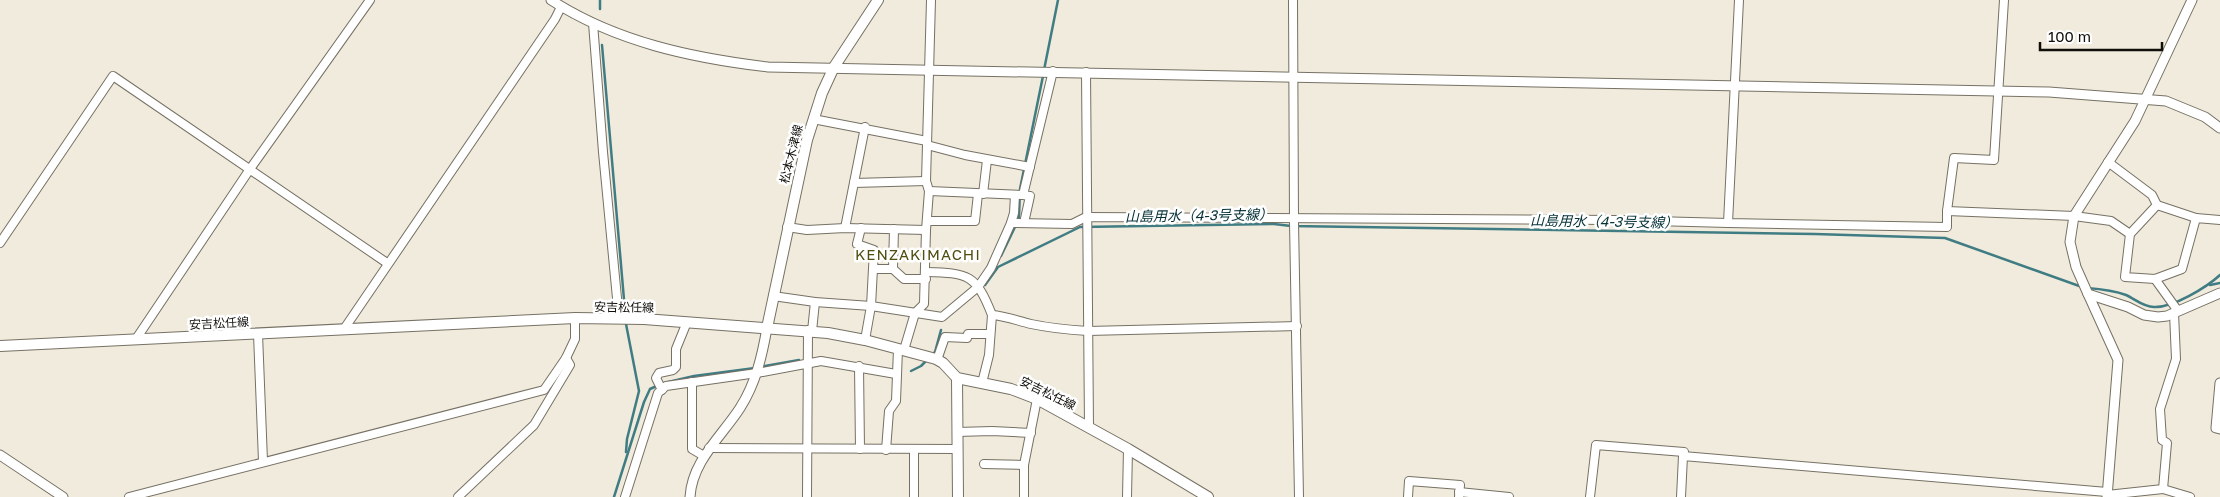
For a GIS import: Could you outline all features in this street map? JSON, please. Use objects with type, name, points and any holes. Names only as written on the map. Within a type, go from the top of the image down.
[{"type":"main road","name":"松本木津線","points":[[767,328],[787,227],[822,93],[834,66],[878,0]]},
{"type":"main road","name":"安吉松任線","points":[[0,346],[575,318],[687,322],[810,331],[865,340],[923,356],[936,360],[957,378],[1011,389],[1037,399],[1128,449],[1208,497]]},
{"type":"main road","points":[[957,378],[958,497]]},
{"type":"street","points":[[136,339],[250,169],[370,0]]},
{"type":"street","points":[[551,0],[593,23],[655,47],[725,62],[768,66],[2000,90],[2166,101],[2205,117],[2220,128]]},
{"type":"street","points":[[886,450],[889,411],[896,401],[896,374],[901,350],[915,312],[924,304],[929,191],[926,181],[931,0]]},
{"type":"street","points":[[1293,0],[1298,497]]},
{"type":"street","points":[[1728,223],[1739,0]]},
{"type":"street","points":[[1010,223],[1072,224],[1294,220],[1947,226],[1947,211],[1954,158],[1994,160],[2000,90],[2004,0]]},
{"type":"street","points":[[2107,495],[2118,360],[2076,267],[2070,242],[2074,216],[2135,121],[2192,0]]},
{"type":"street","points":[[344,330],[387,263],[556,19],[561,7]]},
{"type":"street","points":[[593,23],[618,319]]},
{"type":"street","points":[[773,296],[815,302],[871,306],[942,317],[978,287],[991,268],[1014,213],[1030,167],[1051,71]]},
{"type":"street","points":[[1086,72],[1089,428]]},
{"type":"street","points":[[0,243],[113,76],[387,263]]},
{"type":"street","points":[[814,118],[865,127],[987,160],[1030,167]]},
{"type":"street","points":[[845,228],[865,127]]},
{"type":"street","points":[[927,220],[975,221],[987,160]]},
{"type":"street","points":[[2108,162],[2152,195],[2157,205],[2196,218],[2220,220]]},
{"type":"street","points":[[854,183],[926,181]]},
{"type":"street","points":[[929,191],[1030,196],[1024,223]]},
{"type":"street","points":[[2157,205],[2130,234],[2125,278],[2155,279],[2182,269],[2196,218]]},
{"type":"street","points":[[1947,211],[2074,216],[2111,220],[2130,234]]},
{"type":"street","points":[[787,227],[807,230],[845,228],[926,230]]},
{"type":"street","points":[[861,228],[857,244],[874,250],[871,306],[865,340]]},
{"type":"street","points":[[893,269],[894,229]]},
{"type":"street","points":[[874,270],[893,269],[904,279],[957,272],[973,280],[984,294],[992,315],[989,356],[982,383]]},
{"type":"street","points":[[2155,279],[2174,308],[2176,359],[2160,409],[2162,440],[2167,443],[2163,489]]},
{"type":"street","points":[[2086,289],[2144,315],[2158,317],[2174,308],[2220,293]]},
{"type":"street","points":[[807,497],[807,359],[815,302]]},
{"type":"street","points":[[992,315],[1061,329],[1088,331],[1297,326]]},
{"type":"street","points":[[129,497],[544,390],[566,358],[575,339],[575,318]]},
{"type":"street","points":[[662,390],[656,378],[659,374],[673,370],[676,367],[676,349],[687,322]]},
{"type":"street","points":[[690,497],[694,478],[707,452],[741,407],[758,369],[767,328]]},
{"type":"street","points":[[258,334],[263,461]]},
{"type":"street","points":[[936,360],[945,337],[967,338],[968,334],[990,334]]},
{"type":"street","points":[[458,497],[534,425],[570,365],[566,358]]},
{"type":"street","points":[[625,497],[658,393],[666,386],[807,359],[859,366],[896,374]]},
{"type":"street","points":[[859,366],[860,449]]},
{"type":"street","points":[[692,382],[692,449],[707,452],[807,449],[958,449]]},
{"type":"street","points":[[2220,383],[2216,428],[2220,429]]},
{"type":"street","points":[[1024,497],[1024,465],[1037,399]]},
{"type":"street","points":[[957,432],[992,431],[1030,434]]},
{"type":"street","points":[[1590,497],[1596,445],[1684,452]]},
{"type":"street","points":[[1127,497],[1128,449]]},
{"type":"street","points":[[914,450],[914,497]]},
{"type":"street","points":[[0,455],[63,497]]},
{"type":"street","points":[[1681,497],[1683,456],[2107,495],[2163,489],[2192,497]]},
{"type":"street","points":[[984,464],[1024,465]]},
{"type":"street","points":[[1408,497],[1409,481],[1460,485],[1459,494],[1508,497]]},
{"type":"waterway","points":[[600,0],[600,9]]},
{"type":"waterway","points":[[1044,70],[1058,0]]},
{"type":"waterway","points":[[602,45],[625,311]]},
{"type":"waterway","points":[[1019,217],[1020,189],[1043,76]]},
{"type":"waterway","name":"山島用水（4-3号支線）","points":[[985,285],[998,267],[1080,227],[1274,224],[1291,226],[1815,234],[1945,238],[2082,287]]},
{"type":"waterway","points":[[1001,256],[1015,227]]},
{"type":"waterway","name":"山島用水（4-3号支線）","points":[[2087,288],[2116,292],[2126,295],[2146,306],[2154,307],[2170,304],[2189,296],[2220,275]]},
{"type":"waterway","name":"山島用水（4-3号支線）","points":[[2210,285],[2220,283]]},
{"type":"waterway","points":[[626,324],[639,391],[627,439],[626,452]]},
{"type":"waterway","points":[[932,355],[935,352],[941,330]]},
{"type":"waterway","points":[[911,371],[921,366],[928,359]]},
{"type":"waterway","points":[[760,367],[799,360]]},
{"type":"waterway","points":[[664,383],[694,376],[755,368]]},
{"type":"waterway","points":[[614,497],[644,402],[650,389],[659,385]]},
{"type":"district","name":"KENZAKIMACHI","points":[[918,254]]}]
